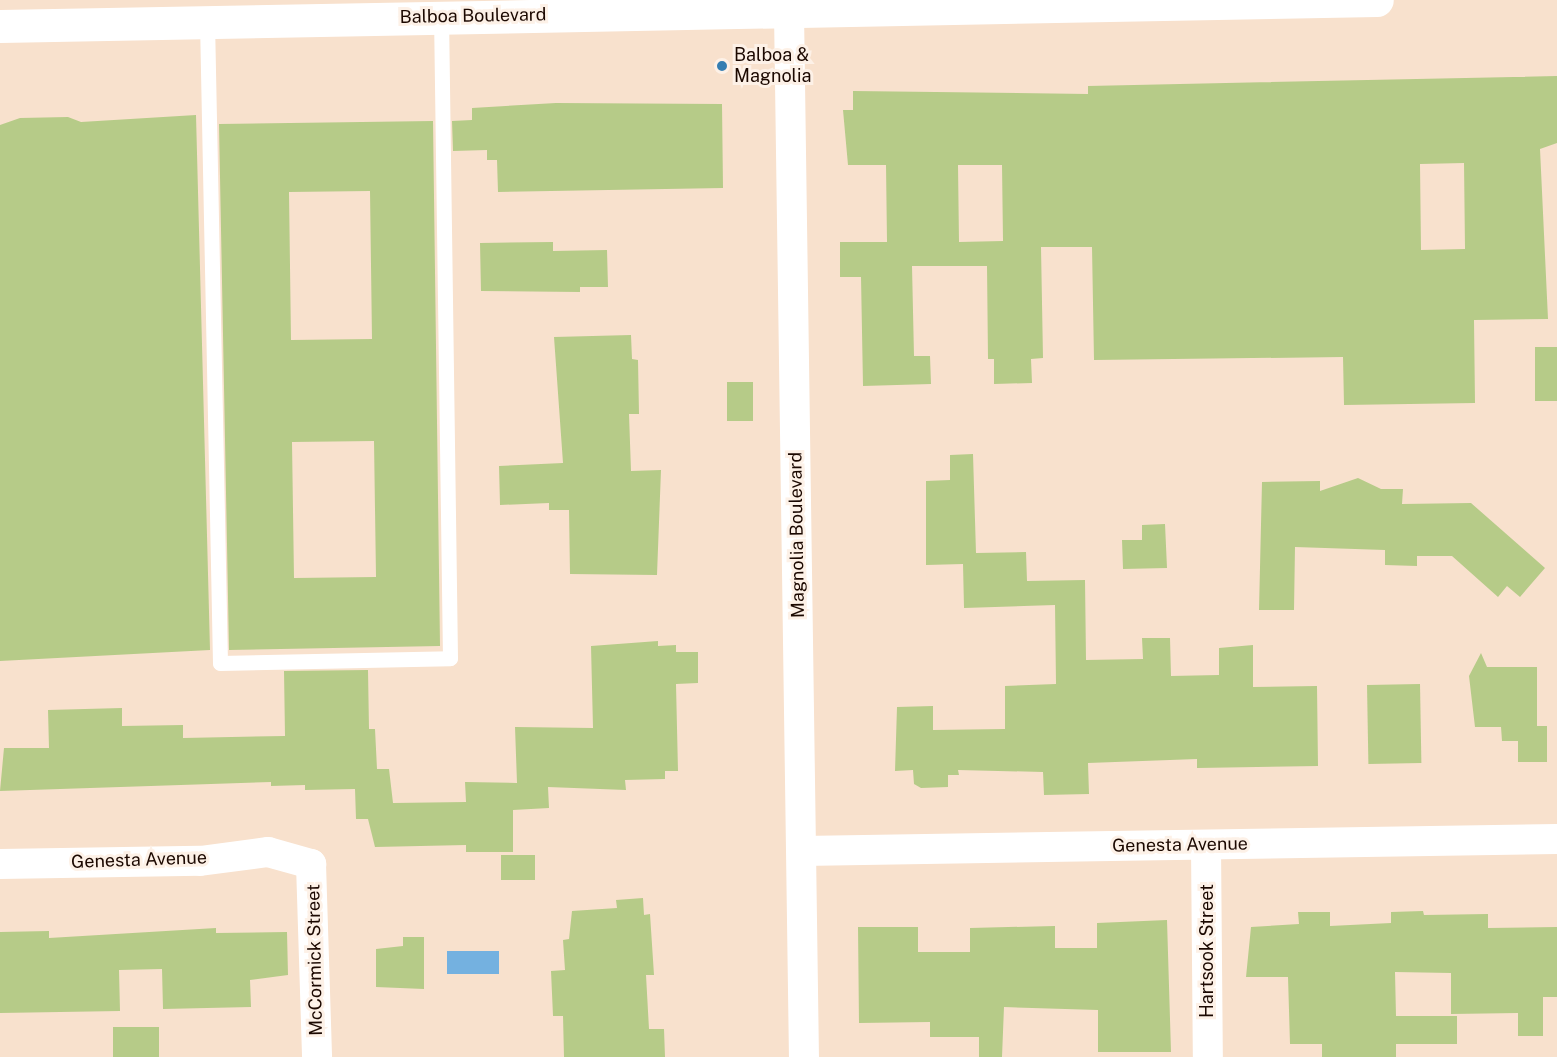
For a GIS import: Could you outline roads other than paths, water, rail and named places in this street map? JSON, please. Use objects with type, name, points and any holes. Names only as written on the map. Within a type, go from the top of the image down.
[{"type":"main road","name":"Balboa Boulevard","points":[[0,26],[207,21],[372,9],[441,17],[565,8],[789,12],[1377,0]]},
{"type":"street","name":"Magnolia Boulevard","points":[[789,12],[804,1057]]},
{"type":"street","name":"Genesta Avenue","points":[[802,851],[1206,846],[1557,838]]},
{"type":"street","name":"Hartsook Street","points":[[1206,846],[1208,1057]]},
{"type":"street","name":"Genesta Avenue","points":[[0,864],[200,861],[268,852],[311,864]]},
{"type":"street","name":"McCormick Street","points":[[311,864],[317,1057]]},
{"type":"lane","points":[[207,21],[220,663],[232,663],[450,658],[441,17]]},
{"type":"water","points":[[447,951],[499,951],[499,974],[447,974]]},
{"type":"place","name":"Balboa & Magnolia","points":[[722,66]]}]
